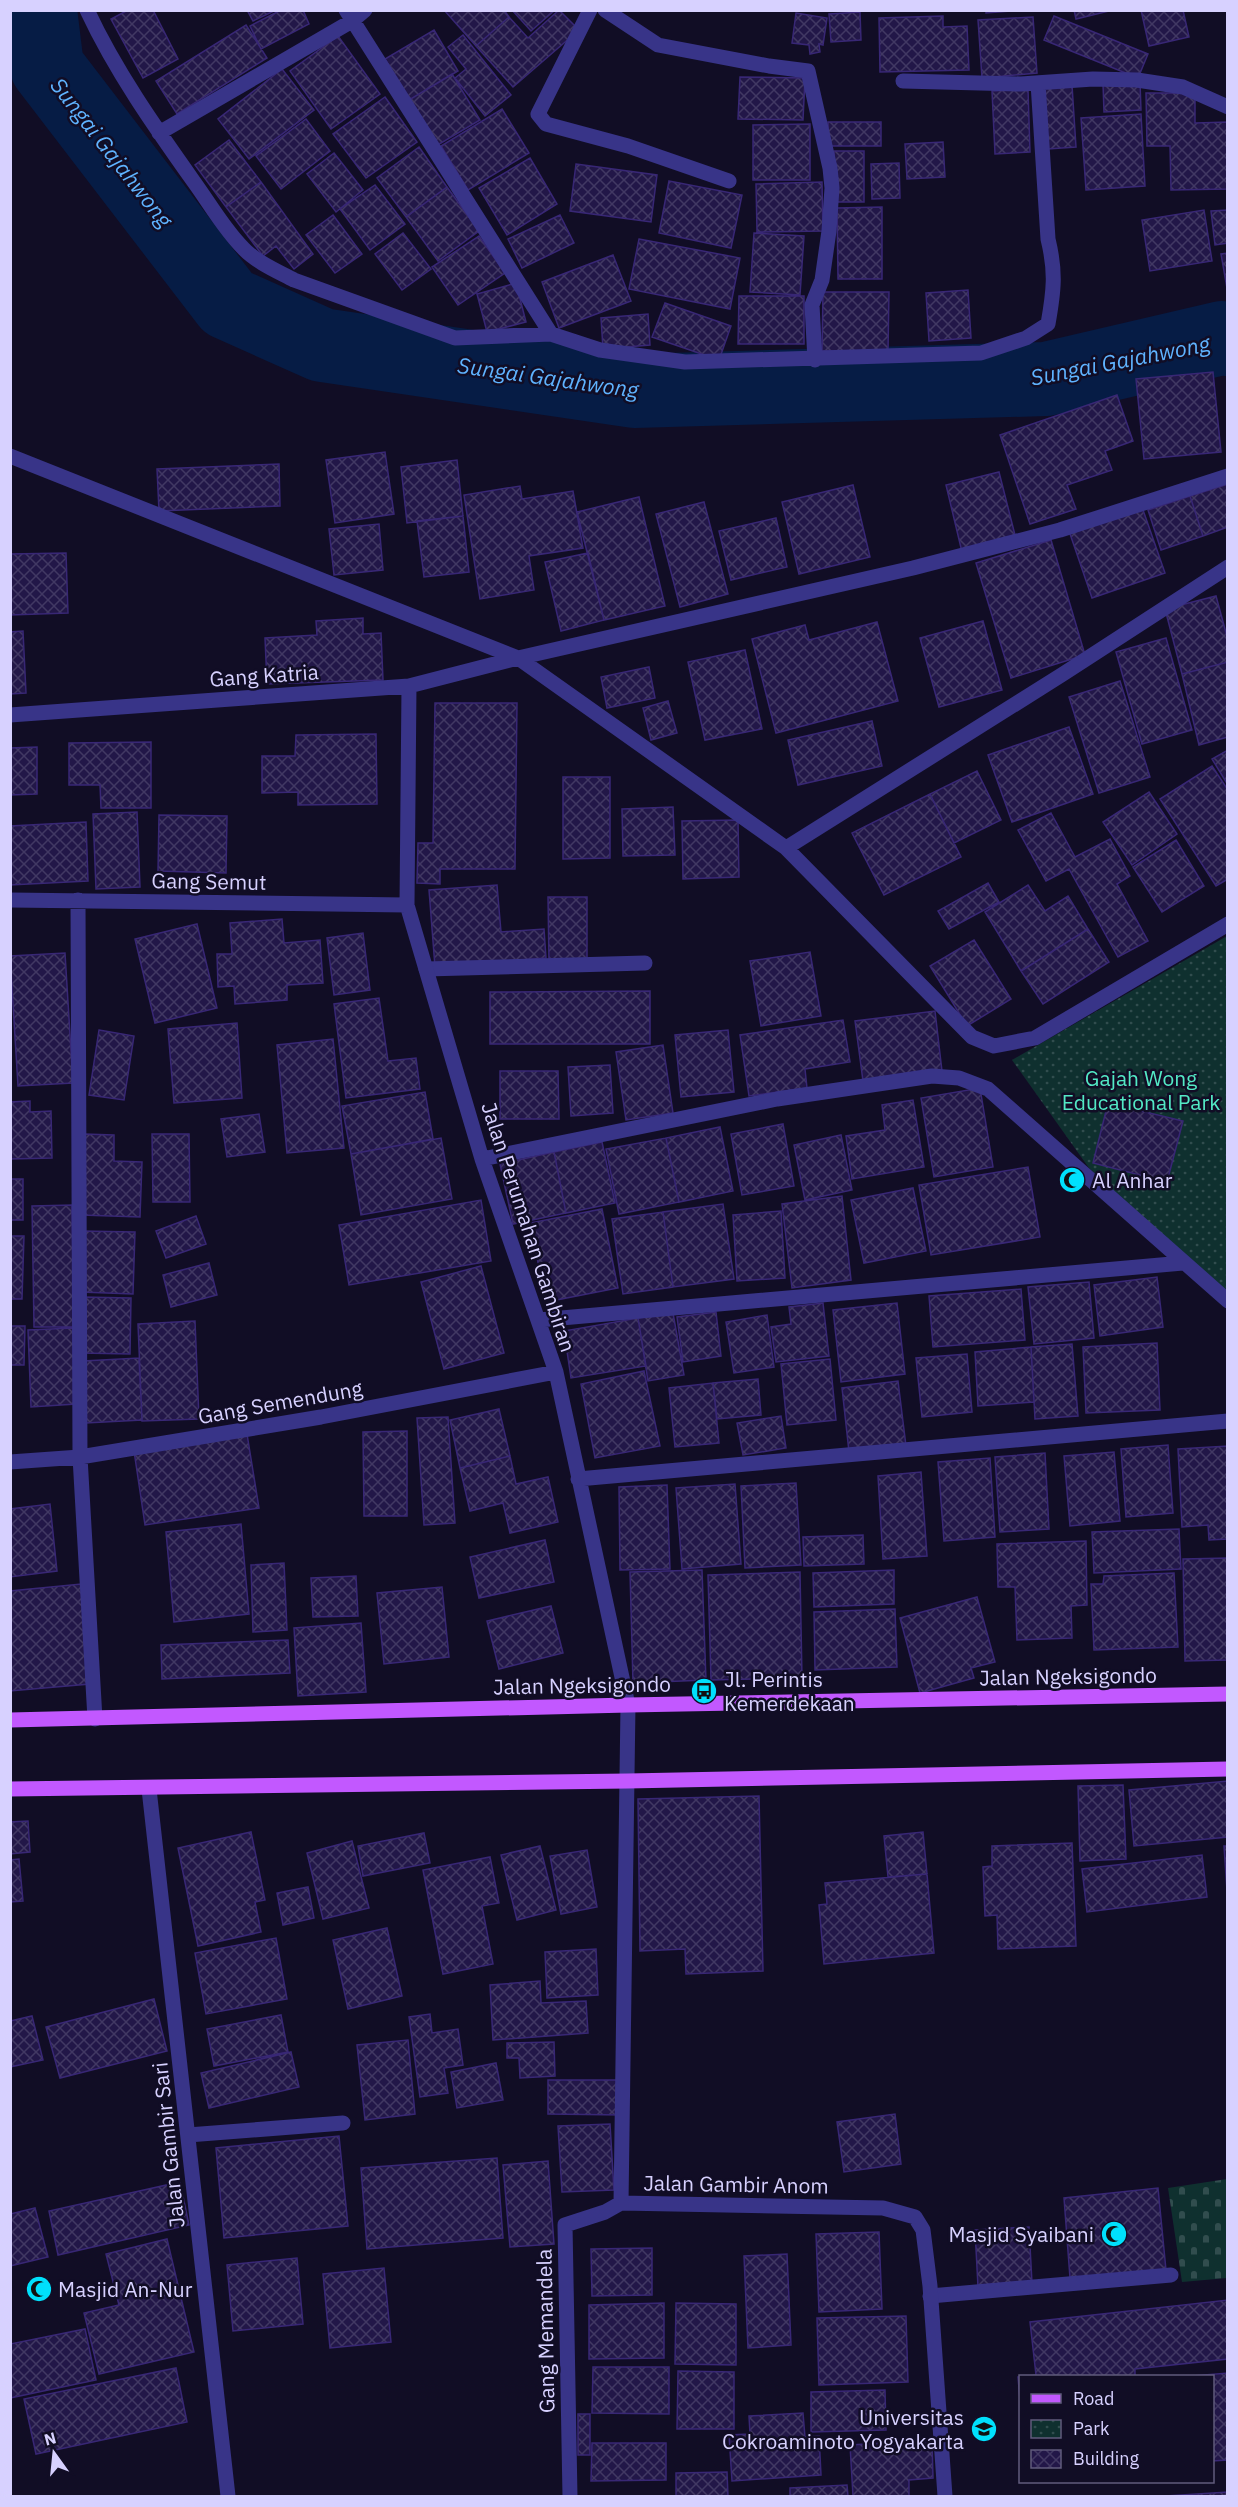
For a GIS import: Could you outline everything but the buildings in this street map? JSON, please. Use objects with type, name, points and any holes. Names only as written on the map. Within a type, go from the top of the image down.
[{"type":"main road","name":"Jalan Ngeksigondo","points":[[10,1720],[1227,1694]]},
{"type":"main road","points":[[10,1790],[1227,1769]]},
{"type":"street","points":[[87,10],[107,53],[159,133],[244,250],[294,280],[455,338],[551,334],[600,350],[686,362],[815,360],[981,353],[1026,338],[1048,324],[1055,288],[1048,239],[1038,83]]},
{"type":"street","points":[[159,133],[349,16],[365,10]]},
{"type":"street","points":[[590,10],[537,114],[546,124],[628,146],[729,181]]},
{"type":"street","points":[[605,10],[658,45],[769,66],[808,70],[830,168],[832,188],[822,280],[812,305],[815,360]]},
{"type":"street","points":[[349,16],[551,334]]},
{"type":"street","points":[[903,81],[1038,83],[1137,80],[1183,87],[1227,107]]},
{"type":"street","points":[[10,456],[518,658],[786,848],[972,1037],[994,1046],[1035,1038],[1227,924]]},
{"type":"street","name":"Gang Katria","points":[[10,715],[410,686],[518,658],[935,562],[1059,530],[1227,476]]},
{"type":"street","points":[[786,848],[1064,674],[1227,567]]},
{"type":"street","name":"Jalan Perumahan Gambiran","points":[[410,686],[407,905],[482,1159],[556,1372],[628,1705],[628,1781]]},
{"type":"street","name":"Gang Semut","points":[[10,900],[407,905]]},
{"type":"street","points":[[78,900],[80,1457],[95,1719]]},
{"type":"street","points":[[426,969],[645,963]]},
{"type":"street","points":[[482,1159],[777,1099],[932,1076],[959,1078],[988,1089],[1227,1301]]},
{"type":"street","points":[[539,1320],[1184,1263]]},
{"type":"street","name":"Gang Semendung","points":[[10,1462],[80,1457],[321,1417],[556,1372]]},
{"type":"street","points":[[578,1479],[1227,1421]]},
{"type":"street","name":"Jalan Gambir Anom","points":[[628,1781],[621,2203],[883,2208],[915,2217],[923,2230],[945,2496]]},
{"type":"street","name":"Jalan Gambir Sari","points":[[149,1789],[228,2496]]},
{"type":"street","points":[[188,2135],[343,2123]]},
{"type":"street","name":"Gang Memandela","points":[[570,2496],[566,2225],[605,2212],[621,2203]]},
{"type":"street","points":[[930,2296],[1171,2275]]},
{"type":"green space","name":"Gajah Wong Educational Park","points":[[1227,936],[1227,1299],[1089,1168],[1012,1060]]},
{"type":"green space","points":[[1227,2179],[1227,2278],[1182,2282],[1168,2188]]},
{"type":"waterway","name":"Sungai Gajahwong","points":[[40,10],[47,67],[228,303],[322,345],[634,391],[1046,379],[1222,338],[1228,339]]},
{"type":"place","name":"Al Anhar","points":[[1072,1180]]},
{"type":"place","name":"Jl. Perintis Kemerdekaan","points":[[704,1691]]},
{"type":"place","name":"Masjid Syaibani","points":[[1114,2234]]},
{"type":"place","name":"Masjid An-Nur","points":[[39,2289]]},
{"type":"place","name":"Universitas Cokroaminoto Yogyakarta","points":[[984,2429]]}]
